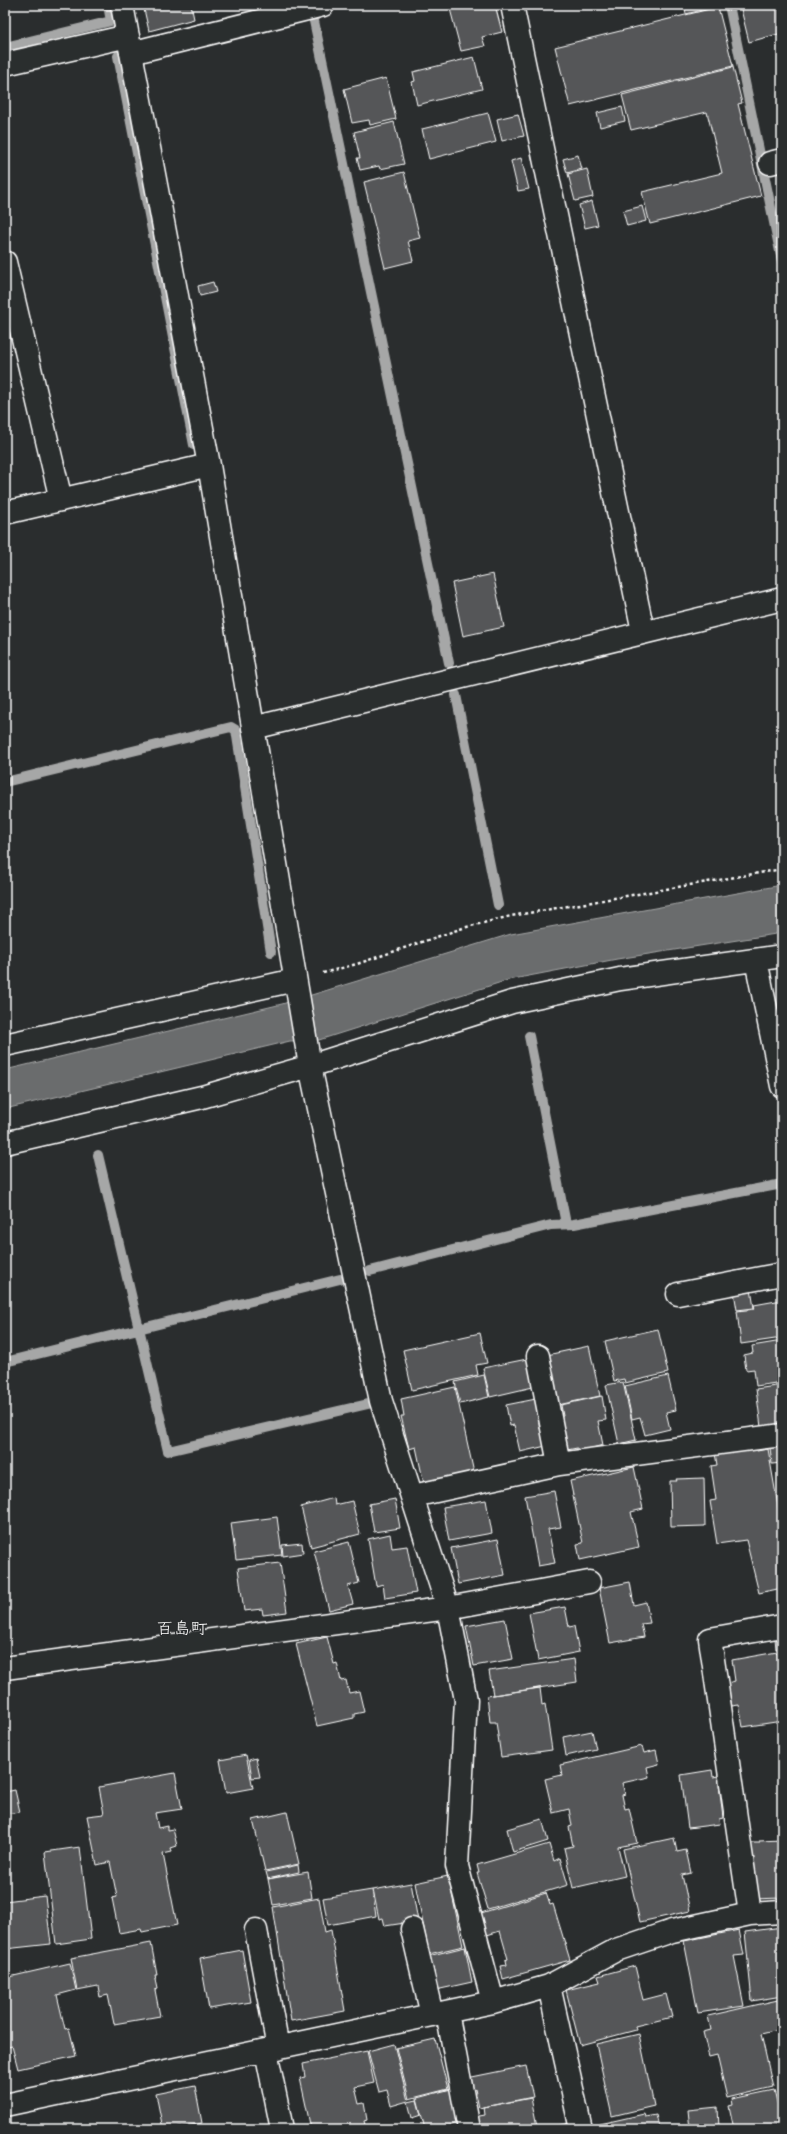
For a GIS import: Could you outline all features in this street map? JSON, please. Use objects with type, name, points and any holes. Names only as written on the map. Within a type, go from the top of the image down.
[{"type":"street","points":[[122,5],[209,465],[308,1057],[381,1402],[413,1496],[448,1608],[466,1700],[457,1866],[493,2002]]},
{"type":"street","points":[[5,64],[129,44],[323,5]]},
{"type":"street","points":[[512,5],[643,631]]},
{"type":"street","points":[[5,262],[62,500]]},
{"type":"street","points":[[5,513],[209,465]]},
{"type":"street","points":[[253,728],[643,631],[782,599]]},
{"type":"street","points":[[5,1143],[202,1097],[308,1057],[512,1002],[620,979],[782,956]]},
{"type":"street","points":[[756,960],[782,1086]]},
{"type":"street","points":[[5,1045],[296,985]]},
{"type":"street","points":[[678,1294],[782,1274]]},
{"type":"street","points":[[538,1356],[559,1464]]},
{"type":"street","points":[[413,1496],[559,1464],[782,1435]]},
{"type":"street","points":[[5,1668],[448,1608],[589,1582]]},
{"type":"street","points":[[750,1914],[710,1639],[782,1626]]},
{"type":"street","points":[[5,2105],[272,2050],[493,2002],[549,1986],[616,1950],[672,1931],[750,1914],[782,1912]]},
{"type":"street","points":[[412,1929],[439,2014],[468,2129]]},
{"type":"street","points":[[256,1930],[282,2129]]},
{"type":"street","points":[[549,1986],[580,2129]]},
{"type":"path","points":[[296,985],[463,928],[511,916],[782,869]]},
{"type":"shaded area","points":[[782,885],[782,933],[617,959],[508,980],[319,1040],[290,1041],[5,1109],[5,1070],[282,1004],[511,934]]},
{"type":"building","points":[[143,5],[191,5],[194,19],[149,31]]},
{"type":"building","points":[[449,5],[495,5],[502,32],[482,37],[485,46],[461,51]]},
{"type":"building","points":[[684,5],[718,5],[718,6],[686,14]]},
{"type":"building","points":[[740,5],[782,5],[782,33],[749,42]]},
{"type":"building","points":[[718,7],[733,66],[570,106],[555,47]]},
{"type":"building","points":[[474,57],[482,89],[417,105],[412,82],[415,81],[413,72]]},
{"type":"building","points":[[733,67],[742,103],[738,104],[761,196],[650,224],[642,192],[722,173],[707,112],[631,130],[622,95]]},
{"type":"building","points":[[386,78],[396,119],[370,125],[369,120],[352,123],[344,89]]},
{"type":"building","points":[[622,107],[625,121],[600,127],[597,113]]},
{"type":"building","points":[[488,113],[496,142],[429,159],[422,129]]},
{"type":"building","points":[[518,114],[524,136],[502,141],[497,119]]},
{"type":"building","points":[[394,122],[404,164],[380,169],[379,166],[360,170],[357,158],[360,158],[354,132]]},
{"type":"building","points":[[578,155],[582,169],[567,173],[563,159]]},
{"type":"building","points":[[521,158],[529,189],[518,191],[511,161]]},
{"type":"building","points":[[587,169],[593,197],[575,201],[568,174]]},
{"type":"building","points":[[404,172],[420,238],[408,241],[413,261],[385,268],[364,182]]},
{"type":"building","points":[[592,201],[598,225],[585,228],[579,205]]},
{"type":"building","points":[[642,206],[646,221],[627,226],[623,211]]},
{"type":"building","points":[[213,282],[216,292],[200,296],[198,286]]},
{"type":"building","points":[[493,574],[504,627],[463,636],[452,583]]},
{"type":"building","points":[[751,1289],[754,1308],[737,1310],[734,1292]]},
{"type":"building","points":[[782,1300],[782,1338],[741,1344],[737,1311],[755,1309],[754,1305]]},
{"type":"building","points":[[658,1329],[668,1373],[625,1383],[624,1379],[614,1381],[605,1341]]},
{"type":"building","points":[[480,1333],[487,1363],[476,1365],[478,1375],[412,1390],[403,1350]]},
{"type":"building","points":[[782,1341],[782,1382],[756,1386],[754,1369],[746,1370],[744,1355],[753,1353],[752,1346]]},
{"type":"building","points":[[589,1346],[600,1396],[558,1405],[547,1355]]},
{"type":"building","points":[[527,1359],[533,1387],[490,1397],[483,1368]]},
{"type":"building","points":[[484,1375],[489,1397],[460,1404],[455,1382]]},
{"type":"building","points":[[668,1376],[676,1410],[666,1412],[670,1429],[645,1435],[640,1417],[632,1419],[625,1386]]},
{"type":"building","points":[[623,1382],[636,1440],[619,1444],[606,1385]]},
{"type":"building","points":[[782,1385],[782,1424],[761,1427],[756,1389]]},
{"type":"building","points":[[455,1387],[474,1473],[424,1484],[416,1447],[409,1449],[401,1416],[404,1416],[401,1399]]},
{"type":"building","points":[[602,1396],[606,1420],[598,1421],[603,1445],[578,1452],[577,1448],[567,1450],[559,1417],[563,1416],[561,1405]]},
{"type":"building","points":[[536,1399],[546,1446],[520,1452],[514,1425],[510,1426],[506,1405]]},
{"type":"building","points":[[756,1446],[757,1451],[768,1449],[782,1529],[782,1588],[759,1593],[746,1540],[717,1544],[710,1501],[716,1500],[711,1466],[717,1465],[715,1453]]},
{"type":"building","points":[[782,1447],[782,1463],[772,1464],[770,1448]]},
{"type":"building","points":[[634,1467],[643,1509],[631,1512],[639,1547],[580,1560],[577,1544],[583,1543],[570,1481]]},
{"type":"building","points":[[704,1478],[705,1526],[671,1527],[670,1481],[677,1481],[676,1479]]},
{"type":"building","points":[[554,1491],[561,1527],[548,1529],[555,1563],[538,1566],[525,1496]]},
{"type":"building","points":[[334,1498],[335,1505],[352,1501],[360,1534],[311,1547],[301,1507]]},
{"type":"building","points":[[395,1499],[400,1528],[374,1532],[369,1504]]},
{"type":"building","points":[[486,1500],[492,1533],[449,1541],[443,1507]]},
{"type":"building","points":[[277,1517],[282,1555],[236,1560],[231,1523]]},
{"type":"building","points":[[390,1534],[392,1548],[407,1546],[416,1593],[385,1598],[383,1584],[376,1586],[368,1539]]},
{"type":"building","points":[[498,1539],[505,1575],[458,1584],[451,1548]]},
{"type":"building","points":[[349,1542],[359,1583],[348,1586],[353,1604],[329,1610],[314,1551]]},
{"type":"building","points":[[302,1543],[303,1553],[283,1556],[282,1545]]},
{"type":"building","points":[[280,1563],[287,1612],[263,1615],[262,1609],[244,1611],[238,1568]]},
{"type":"building","points":[[630,1582],[634,1605],[646,1602],[650,1623],[641,1624],[644,1637],[610,1643],[599,1588]]},
{"type":"building","points":[[565,1607],[569,1627],[574,1626],[579,1652],[538,1660],[529,1613]]},
{"type":"building","points":[[505,1619],[513,1659],[474,1666],[466,1626]]},
{"type":"building","points":[[327,1637],[334,1664],[337,1663],[341,1681],[346,1680],[349,1693],[359,1691],[364,1712],[354,1714],[354,1718],[317,1726],[296,1644]]},
{"type":"building","points":[[781,1637],[782,1648],[776,1649],[775,1638]]},
{"type":"building","points":[[777,1652],[782,1679],[782,1721],[743,1727],[739,1705],[732,1706],[727,1683],[735,1681],[732,1660]]},
{"type":"building","points":[[574,1659],[577,1682],[493,1695],[489,1671]]},
{"type":"building","points":[[540,1688],[542,1705],[545,1704],[552,1750],[501,1757],[496,1722],[490,1722],[487,1696]]},
{"type":"building","points":[[592,1731],[596,1749],[566,1756],[563,1737]]},
{"type":"building","points":[[642,1746],[644,1753],[656,1750],[659,1764],[647,1767],[649,1777],[622,1783],[625,1794],[622,1795],[625,1809],[629,1808],[637,1843],[618,1847],[625,1876],[573,1888],[564,1848],[573,1846],[569,1827],[572,1826],[569,1809],[553,1813],[545,1779],[562,1775],[560,1765]]},
{"type":"building","points":[[246,1755],[253,1788],[226,1793],[220,1760]]},
{"type":"building","points":[[256,1758],[260,1777],[252,1778],[249,1760]]},
{"type":"building","points":[[712,1770],[713,1777],[718,1776],[723,1818],[719,1819],[720,1824],[688,1828],[681,1775]]},
{"type":"building","points":[[175,1773],[182,1809],[155,1813],[158,1828],[167,1826],[167,1830],[173,1829],[177,1846],[171,1848],[172,1852],[163,1854],[177,1925],[142,1932],[141,1929],[119,1933],[112,1898],[117,1897],[110,1862],[97,1865],[87,1816],[104,1814],[99,1787]]},
{"type":"building","points":[[15,1790],[20,1812],[5,1814],[5,1792]]},
{"type":"building","points":[[287,1812],[299,1864],[265,1871],[253,1820]]},
{"type":"building","points":[[542,1819],[548,1841],[513,1852],[507,1829]]},
{"type":"building","points":[[674,1838],[677,1852],[686,1850],[691,1873],[682,1875],[690,1911],[640,1922],[623,1849]]},
{"type":"building","points":[[782,1840],[782,1898],[753,1899],[748,1843]]},
{"type":"building","points":[[549,1844],[554,1861],[560,1858],[568,1885],[488,1909],[477,1873],[479,1873],[477,1865]]},
{"type":"building","points":[[80,1847],[91,1939],[56,1944],[45,1852]]},
{"type":"building","points":[[298,1865],[299,1872],[268,1879],[266,1872]]},
{"type":"building","points":[[308,1872],[312,1898],[273,1905],[268,1879]]},
{"type":"building","points":[[448,1876],[463,1946],[429,1954],[415,1883]]},
{"type":"building","points":[[411,1883],[418,1921],[385,1926],[383,1918],[379,1919],[373,1890]]},
{"type":"building","points":[[372,1890],[376,1916],[328,1925],[323,1898]]},
{"type":"building","points":[[546,1893],[550,1905],[553,1904],[570,1960],[503,1979],[500,1966],[506,1965],[505,1960],[508,1959],[500,1931],[487,1935],[481,1913]]},
{"type":"building","points":[[45,1896],[51,1944],[5,1949],[5,1901]]},
{"type":"building","points":[[319,1898],[325,1932],[331,1930],[345,2011],[291,2021],[273,1907]]},
{"type":"building","points":[[782,1927],[782,1996],[752,2001],[745,1932]]},
{"type":"building","points":[[739,1930],[744,1955],[734,1956],[744,2006],[698,2013],[684,1941]]},
{"type":"building","points":[[151,1943],[157,1975],[155,1975],[158,1989],[155,1990],[160,2016],[114,2024],[108,1995],[100,1997],[98,1986],[77,1990],[71,1958]]},
{"type":"building","points":[[465,1947],[472,1982],[436,1990],[428,1956]]},
{"type":"building","points":[[242,1950],[251,2002],[209,2009],[200,1958]]},
{"type":"building","points":[[70,1963],[76,1990],[57,1995],[65,2029],[69,2028],[76,2056],[18,2069],[12,2046],[5,2048],[5,2028],[8,2027],[5,2015],[5,1978]]},
{"type":"building","points":[[635,1966],[643,2000],[666,1994],[672,2017],[635,2026],[636,2030],[580,2045],[566,1990],[600,1982],[598,1976]]},
{"type":"building","points":[[782,1999],[782,2029],[761,2034],[773,2087],[727,2098],[717,2055],[709,2057],[703,2032],[711,2030],[708,2016]]},
{"type":"building","points":[[639,2034],[654,2106],[612,2116],[596,2044]]},
{"type":"building","points":[[435,2039],[448,2089],[409,2099],[396,2048]]},
{"type":"building","points":[[394,2044],[408,2101],[391,2106],[387,2090],[379,2092],[368,2051]]},
{"type":"building","points":[[367,2051],[374,2083],[355,2087],[359,2104],[364,2103],[367,2120],[364,2121],[366,2129],[311,2129],[300,2078],[305,2077],[303,2064]]},
{"type":"building","points":[[526,2066],[533,2097],[479,2108],[475,2089],[470,2091],[467,2078]]},
{"type":"building","points":[[195,2086],[202,2123],[174,2129],[163,2129],[156,2094]]},
{"type":"building","points":[[451,2089],[459,2123],[437,2129],[425,2129],[417,2098]]},
{"type":"building","points":[[774,2090],[780,2114],[782,2114],[782,2129],[734,2129],[729,2106],[733,2105],[732,2099]]},
{"type":"building","points":[[531,2098],[537,2127],[528,2129],[476,2129],[474,2117],[485,2115],[484,2107]]},
{"type":"building","points":[[417,2100],[421,2115],[412,2118],[408,2102]]},
{"type":"building","points":[[718,2107],[719,2129],[690,2129],[688,2110]]},
{"type":"building","points":[[644,2114],[645,2117],[656,2115],[659,2127],[601,2129],[600,2124]]},
{"type":"building","points":[[570,2123],[571,2129],[541,2129]]},
{"type":"waterway","points":[[5,47],[111,21],[108,5]]},
{"type":"waterway","points":[[729,5],[782,261]]},
{"type":"waterway","points":[[314,21],[449,663]]},
{"type":"waterway","points":[[118,56],[194,445]]},
{"type":"waterway","points":[[456,695],[498,905]]},
{"type":"waterway","points":[[5,782],[231,727],[236,730],[271,952]]},
{"type":"waterway","points":[[529,1036],[566,1224]]},
{"type":"waterway","points":[[98,1155],[168,1451],[368,1404]]},
{"type":"waterway","points":[[370,1271],[551,1225],[574,1224],[782,1184]]},
{"type":"waterway","points":[[5,1362],[340,1279]]},
{"type":"district","name":"百島町","points":[[182,1628]]}]
